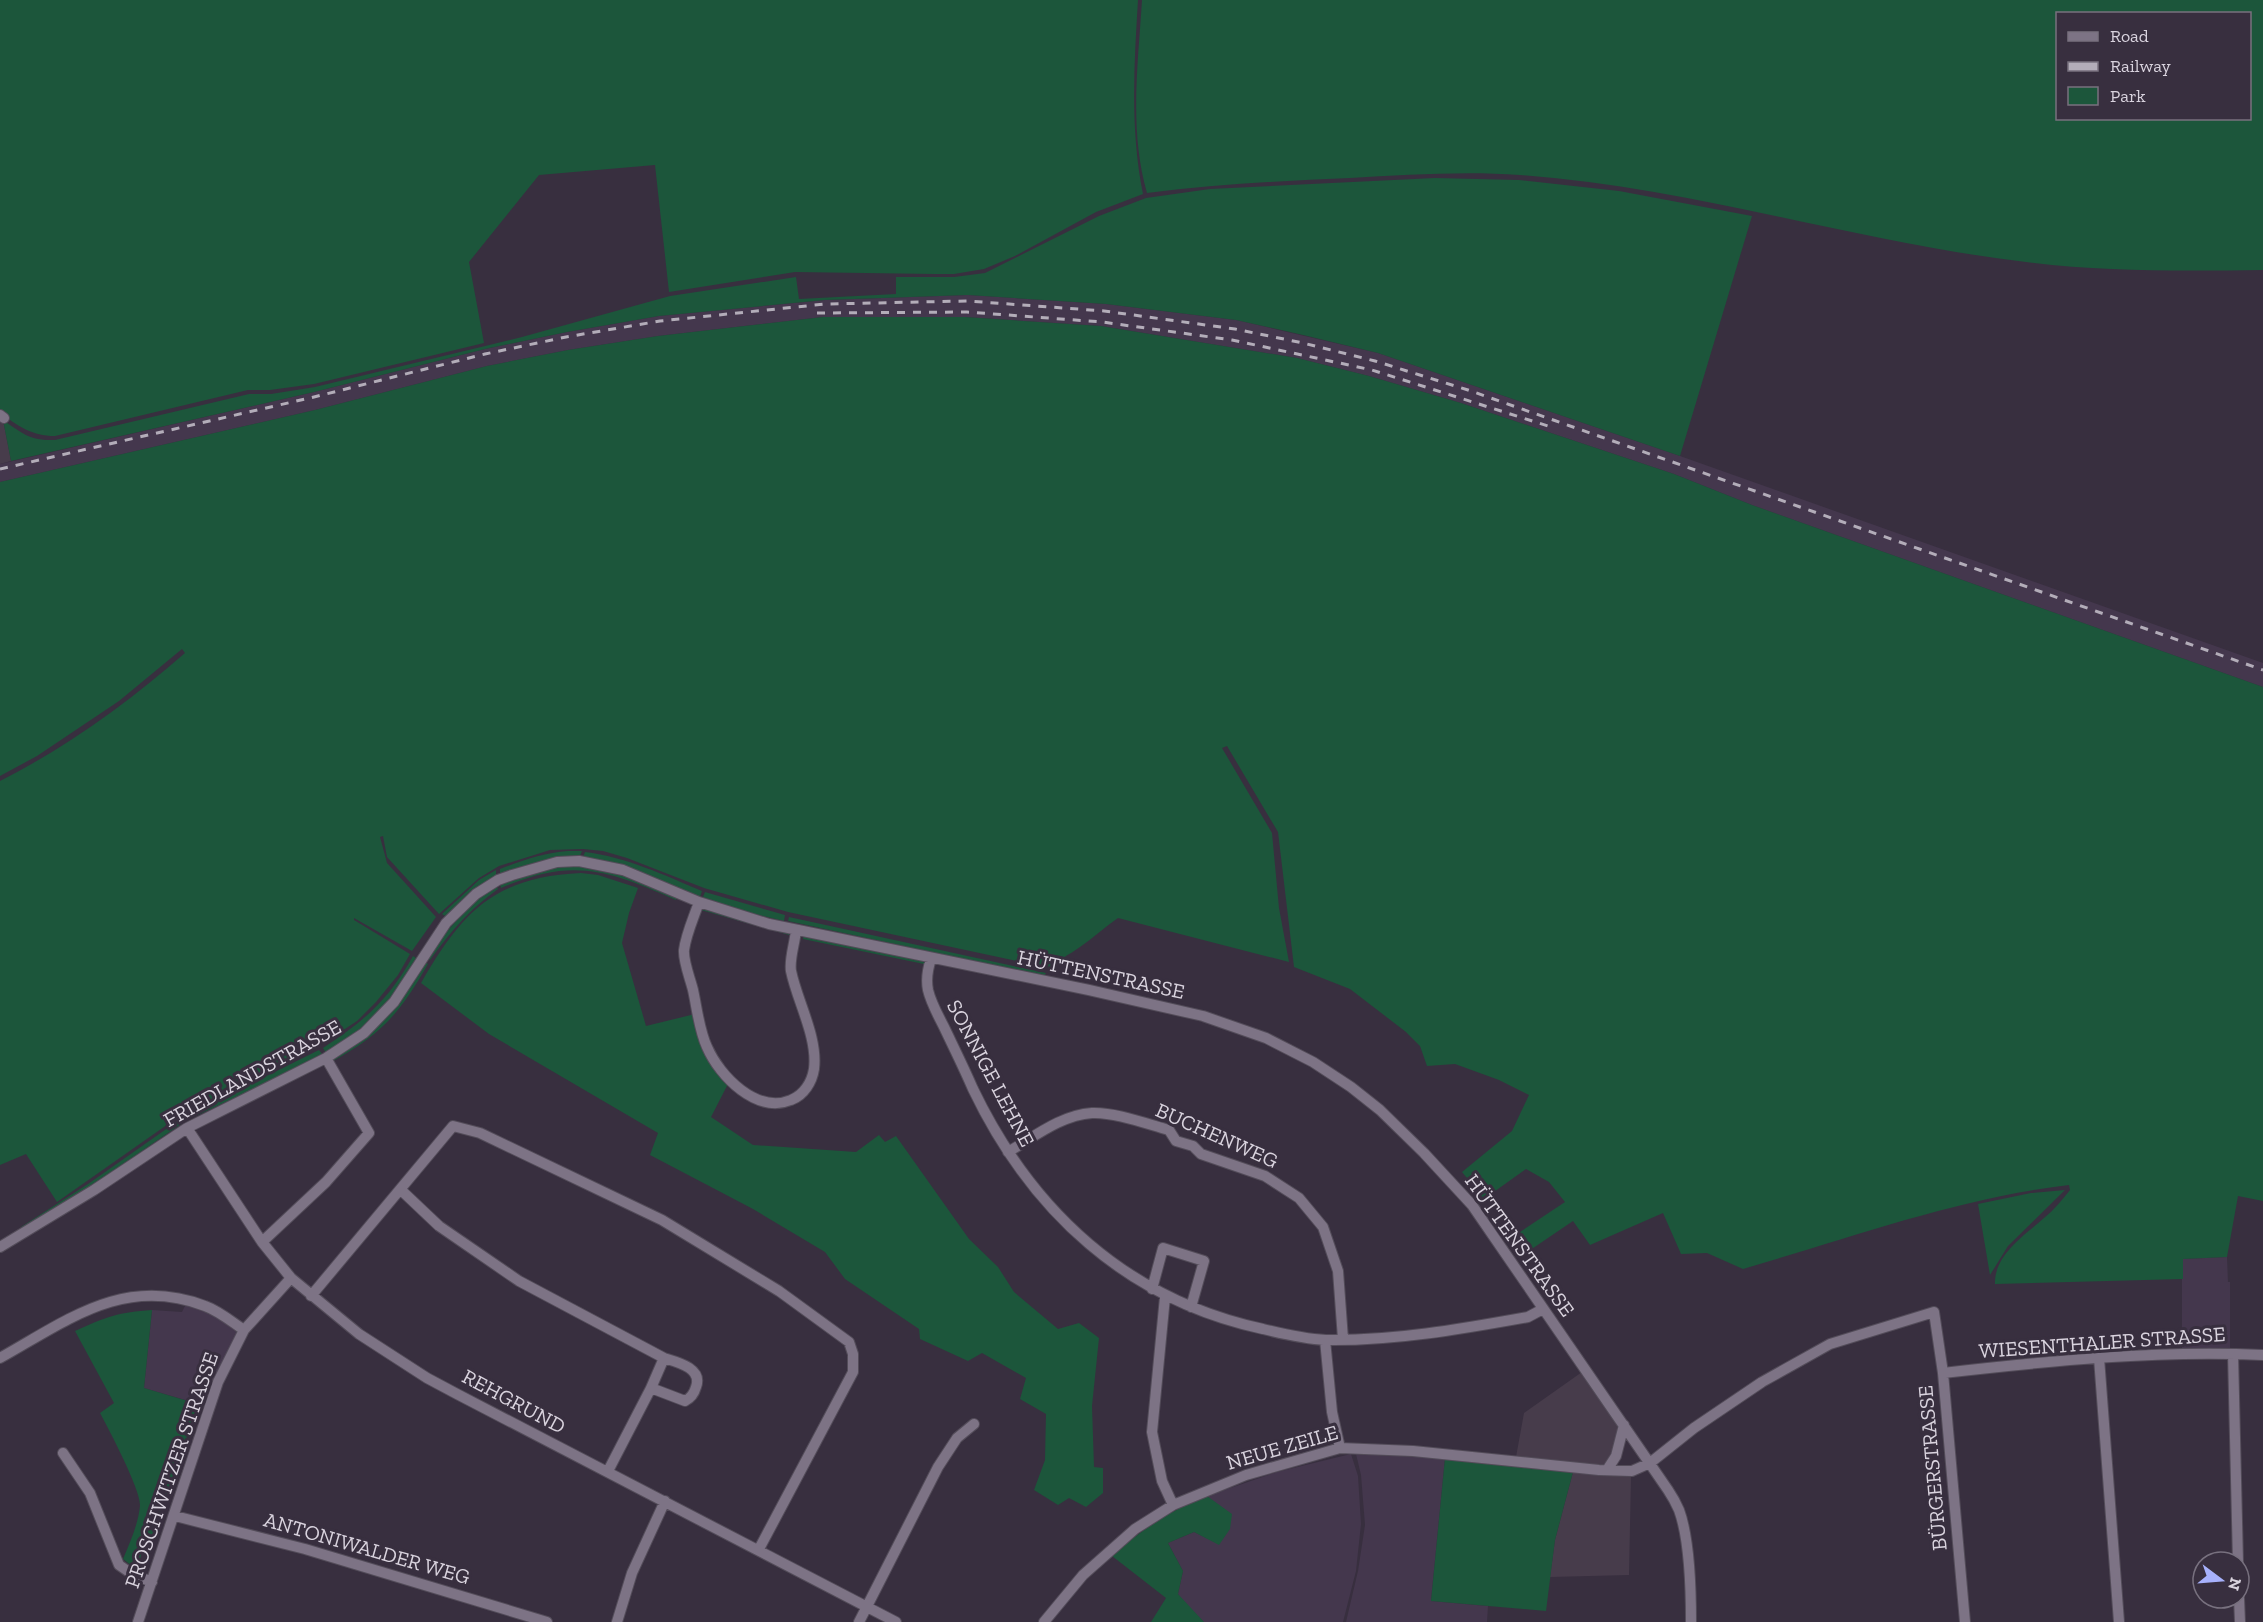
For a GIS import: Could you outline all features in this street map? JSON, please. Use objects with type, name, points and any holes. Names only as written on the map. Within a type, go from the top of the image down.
[{"type":"street","name":"FRIEDLANDSTRASSE","points":[[0,1247],[187,1128],[326,1058],[364,1033],[394,1002],[446,923],[476,894],[498,880],[557,862],[579,861],[623,870],[699,902],[769,924],[931,958]]},
{"type":"street","points":[[699,902],[684,951],[706,1046],[715,1062],[726,1074],[749,1096],[764,1103],[780,1104],[799,1097],[810,1083],[814,1068],[807,1023],[791,970],[796,930]]},
{"type":"street","name":"SONNIGE LEHNE","points":[[931,958],[927,988],[934,1007],[983,1108],[1008,1152],[1042,1199],[1077,1234],[1165,1297],[1232,1323],[1325,1340],[1419,1336],[1528,1317],[1543,1309]]},
{"type":"street","name":"HÜTTENSTRASSE","points":[[931,958],[1203,1016],[1266,1038],[1313,1062],[1352,1087],[1380,1110],[1427,1155],[1473,1205],[1668,1490],[1679,1511],[1689,1566],[1691,1622]]},
{"type":"street","points":[[261,1242],[326,1182],[369,1133],[326,1058]]},
{"type":"street","name":"BUCHENWEG","points":[[1008,1152],[1056,1123],[1093,1113],[1127,1118],[1169,1130],[1176,1141],[1192,1146],[1201,1154],[1265,1176],[1299,1198],[1323,1227],[1338,1270],[1343,1339]]},
{"type":"street","points":[[311,1296],[453,1126],[480,1133],[662,1220],[779,1291],[849,1342],[853,1354],[853,1372],[759,1549]]},
{"type":"street","name":"REHGRUND","points":[[187,1128],[261,1242],[291,1278],[359,1334],[428,1378],[896,1622]]},
{"type":"street","points":[[401,1190],[439,1226],[519,1281],[664,1358],[691,1368],[698,1384],[691,1397],[685,1401],[651,1388]]},
{"type":"street","points":[[1152,1289],[1164,1248],[1204,1261],[1191,1307]]},
{"type":"street","name":"PROSCHWITZER STRASSE","points":[[138,1622],[218,1382],[244,1330],[291,1278]]},
{"type":"street","points":[[0,1358],[98,1304],[121,1298],[176,1297],[207,1306],[244,1330]]},
{"type":"street","points":[[1165,1297],[1152,1432],[1162,1481],[1173,1505]]},
{"type":"street","name":"BÜRGERSTRASSE","points":[[1650,1462],[1694,1428],[1762,1382],[1830,1344],[1934,1312],[1942,1373],[1965,1622]]},
{"type":"street","points":[[1325,1340],[1332,1412],[1340,1448]]},
{"type":"street","points":[[2233,1353],[2238,1550]]},
{"type":"street","name":"WIESENTHALER STRASSE","points":[[1942,1373],[2099,1358],[2233,1353],[2263,1355]]},
{"type":"street","points":[[608,1471],[664,1358]]},
{"type":"street","points":[[2099,1358],[2120,1622]]},
{"type":"street","points":[[859,1622],[939,1467],[957,1438],[974,1424]]},
{"type":"street","points":[[1607,1470],[1616,1456],[1624,1425]]},
{"type":"street","name":"NEUE ZEILE","points":[[1044,1622],[1083,1575],[1135,1529],[1173,1505],[1246,1475],[1340,1448],[1413,1451],[1607,1470],[1632,1470],[1650,1462]]},
{"type":"street","points":[[63,1453],[90,1493],[119,1564],[132,1574],[152,1582]]},
{"type":"street","points":[[617,1622],[632,1572],[665,1501]]},
{"type":"street","name":"ANTONIWALDER WEG","points":[[174,1516],[305,1549],[547,1622]]},
{"type":"shaded area","points":[[968,295],[1106,304],[1236,320],[1378,353],[1680,456],[2263,663],[2263,687],[1752,505],[1674,474],[1461,403],[1297,358],[1101,326],[965,317],[823,317],[658,336],[487,366],[315,410],[0,482],[0,464],[314,392],[485,349],[567,332],[659,316],[825,300]]},
{"type":"shaded area","points":[[0,418],[3,420],[11,461],[0,464]]},
{"type":"shaded area","points":[[2227,1257],[2228,1282],[2230,1282],[2230,1351],[2182,1351],[2182,1259]]},
{"type":"shaded area","points":[[186,1304],[206,1309],[239,1331],[206,1406],[144,1388],[152,1310],[182,1312]]},
{"type":"shaded area","points":[[1582,1372],[1617,1424],[1617,1436],[1604,1466],[1516,1457],[1524,1413]]},
{"type":"shaded area","points":[[1351,1454],[1358,1476],[1361,1524],[1356,1571],[1343,1622],[1204,1622],[1189,1609],[1178,1594],[1183,1571],[1168,1543],[1194,1532],[1219,1544],[1207,1496],[1277,1472]]},
{"type":"shaded area","points":[[1356,1454],[1445,1458],[1431,1601],[1488,1606],[1487,1622],[1346,1622],[1358,1571],[1365,1525],[1361,1475]]},
{"type":"shaded area","points":[[1573,1472],[1631,1477],[1629,1575],[1550,1577],[1555,1540]]},
{"type":"green space","points":[[0,0],[1138,0],[1134,73],[1135,121],[1143,194],[1096,212],[1015,256],[984,269],[954,274],[795,272],[669,292],[655,165],[539,175],[469,262],[484,343],[314,384],[270,390],[248,390],[47,436],[25,429],[0,412]]},
{"type":"green space","points":[[1142,0],[2263,0],[2263,270],[2174,271],[2026,262],[1899,242],[1647,191],[1584,181],[1520,175],[1477,173],[1413,175],[1248,183],[1147,193],[1141,170],[1136,122]]},
{"type":"green space","points":[[1435,178],[1519,180],[1619,191],[1752,216],[1680,456],[1378,353],[1303,335],[1236,320],[1106,304],[968,295],[825,300],[659,316],[485,349],[314,392],[11,461],[3,420],[33,438],[55,440],[249,394],[271,394],[315,387],[522,337],[670,296],[796,277],[799,299],[896,294],[896,277],[954,277],[985,273],[1099,216],[1146,198],[1210,189]]},
{"type":"green space","points":[[823,317],[965,317],[1101,326],[1297,358],[1369,376],[1461,403],[1674,474],[1752,505],[2263,687],[2263,1201],[2238,1196],[2227,1257],[2183,1259],[2183,1279],[1995,1284],[1996,1274],[2005,1255],[2058,1205],[2070,1190],[2069,1185],[1986,1199],[1945,1209],[1743,1269],[1707,1253],[1681,1254],[1663,1213],[1590,1245],[1573,1221],[1523,1255],[1511,1238],[1565,1202],[1549,1182],[1526,1169],[1484,1199],[1462,1172],[1512,1131],[1529,1095],[1499,1080],[1455,1064],[1427,1066],[1420,1046],[1406,1032],[1350,989],[1294,967],[1278,832],[1227,746],[1222,748],[1272,833],[1279,908],[1289,962],[1118,918],[1049,968],[788,912],[704,888],[627,858],[603,851],[583,849],[550,850],[499,866],[479,878],[439,914],[387,857],[383,836],[380,837],[387,863],[436,917],[412,951],[354,918],[410,954],[398,975],[357,1021],[319,1046],[181,1115],[57,1202],[26,1154],[0,1165],[0,781],[49,754],[97,723],[185,653],[182,649],[119,701],[37,756],[0,776],[0,482],[315,410],[487,366],[658,336]]},
{"type":"green space","points":[[582,851],[580,856],[539,862],[500,874],[500,869],[517,863],[542,855]]},
{"type":"green space","points":[[585,852],[630,862],[659,873],[702,891],[700,897],[625,866],[583,857]]},
{"type":"green space","points":[[581,866],[619,874],[677,898],[676,900],[630,881],[590,871],[570,870],[549,873],[526,878],[501,888],[500,884],[558,867]]},
{"type":"green space","points":[[496,870],[496,875],[445,916],[442,914],[479,880]]},
{"type":"green space","points":[[581,873],[598,875],[638,888],[622,943],[646,1026],[695,1014],[729,1082],[711,1117],[753,1145],[856,1152],[879,1135],[885,1142],[896,1136],[969,1239],[998,1267],[1014,1292],[1058,1329],[1079,1323],[1099,1338],[1092,1406],[1094,1467],[1103,1468],[1103,1493],[1086,1507],[1069,1498],[1058,1505],[1034,1490],[1045,1460],[1046,1414],[1020,1399],[1026,1378],[982,1353],[968,1361],[920,1339],[919,1329],[845,1279],[825,1252],[753,1209],[650,1155],[658,1133],[489,1034],[421,983],[451,936],[484,903],[503,891],[525,882]]},
{"type":"green space","points":[[496,885],[498,889],[461,921],[430,960],[427,958],[458,918]]},
{"type":"green space","points":[[705,892],[785,915],[784,921],[746,912],[703,897]]},
{"type":"green space","points":[[702,907],[790,932],[789,935],[701,910]]},
{"type":"green space","points":[[789,917],[1046,973],[1044,976],[788,921]]},
{"type":"green space","points":[[804,935],[925,960],[924,964],[803,939]]},
{"type":"green space","points":[[413,956],[416,958],[390,999],[361,1029],[326,1053],[323,1048],[363,1019],[384,998]]},
{"type":"green space","points":[[425,962],[428,964],[418,981],[388,1021],[365,1041],[333,1061],[385,1018],[405,994]]},
{"type":"green space","points":[[319,1050],[322,1054],[284,1075],[187,1120],[186,1116]]},
{"type":"green space","points":[[182,1118],[184,1122],[91,1186],[23,1229],[21,1227],[88,1184]]},
{"type":"green space","points":[[2065,1190],[2008,1246],[1990,1275],[1978,1204],[2031,1193]]},
{"type":"green space","points":[[152,1310],[144,1388],[198,1404],[152,1543],[145,1541],[137,1570],[123,1559],[137,1520],[139,1498],[124,1460],[100,1413],[114,1403],[75,1331],[113,1316]]},
{"type":"green space","points":[[1445,1458],[1573,1472],[1555,1540],[1546,1611],[1431,1601]]},
{"type":"green space","points":[[1207,1496],[1232,1514],[1230,1529],[1219,1545],[1194,1532],[1168,1543],[1183,1571],[1178,1594],[1204,1622],[1151,1622],[1166,1598],[1112,1556],[1157,1522],[1180,1508]]},
{"type":"railway","points":[[0,469],[314,397],[485,354],[660,321],[825,304],[968,301],[1104,311],[1235,329],[1375,361],[1468,390],[2263,670]]},
{"type":"railway","points":[[817,313],[967,312],[1102,322],[1232,340],[1372,370],[1548,426]]}]
